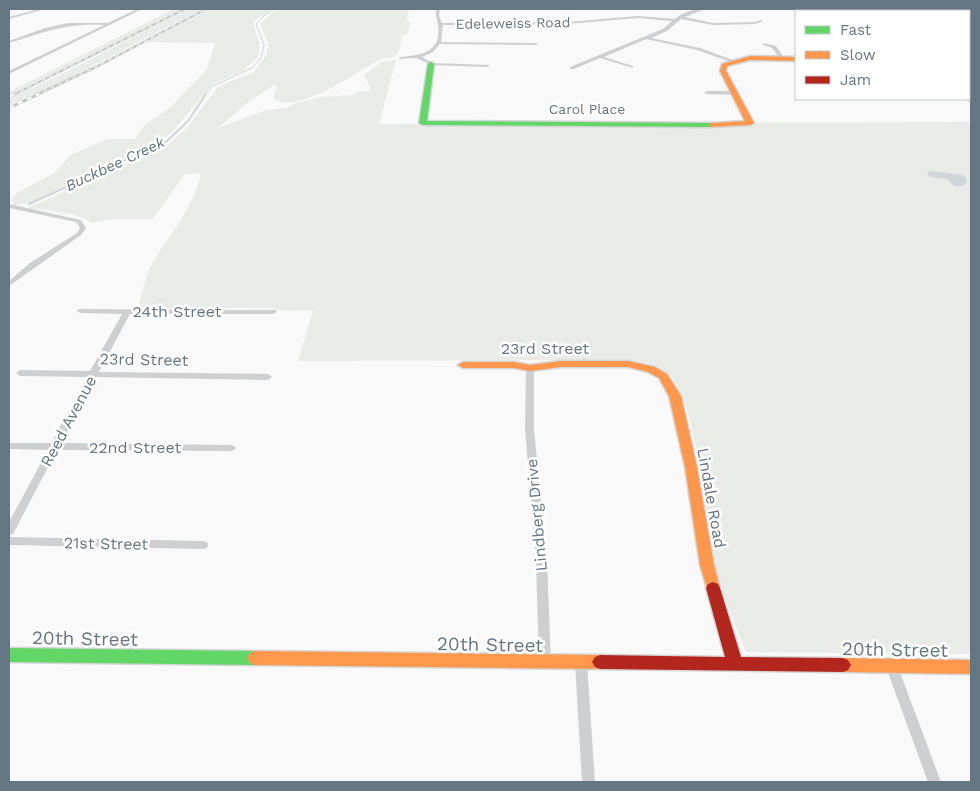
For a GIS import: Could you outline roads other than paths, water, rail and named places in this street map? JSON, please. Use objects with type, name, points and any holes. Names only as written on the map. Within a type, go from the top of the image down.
[{"type":"street","points":[[9,18],[43,9]]},
{"type":"street","points":[[10,71],[140,9]]},
{"type":"street","points":[[401,58],[418,57],[434,51],[440,43],[441,24],[437,16],[438,9]]},
{"type":"street","points":[[572,68],[665,30],[674,20],[703,9]]},
{"type":"street","name":"Edeleweiss Road","points":[[441,24],[567,23],[638,17],[674,20]]},
{"type":"street","points":[[680,17],[713,24],[755,23],[761,21]]},
{"type":"street","points":[[9,42],[65,23],[109,24]]},
{"type":"street","points":[[646,38],[698,50],[731,61],[795,59]]},
{"type":"street","points":[[440,43],[536,44]]},
{"type":"street","points":[[765,44],[774,47],[783,59]]},
{"type":"street","points":[[418,57],[430,64],[487,66]]},
{"type":"street","points":[[600,57],[631,67]]},
{"type":"street","points":[[707,93],[734,93],[723,71],[724,65],[731,61]]},
{"type":"street","name":"Carol Place","points":[[430,64],[422,123],[731,125],[750,123],[734,93]]},
{"type":"street","points":[[9,206],[18,210],[79,220],[83,228],[78,234],[9,284]]},
{"type":"street","name":"24th Street","points":[[81,311],[273,312]]},
{"type":"street","name":"Reed Avenue","points":[[9,531],[56,447],[127,311]]},
{"type":"street","name":"23rd Street","points":[[463,365],[514,365],[530,368],[561,364],[628,364]]},
{"type":"street","name":"Lindale Road","points":[[628,364],[658,372],[667,382],[675,396],[691,467],[707,565],[735,664]]},
{"type":"street","name":"Lindberg Drive","points":[[530,368],[528,409],[530,465],[540,530],[545,662]]},
{"type":"street","name":"23rd Street","points":[[20,373],[268,377]]},
{"type":"street","name":"22nd Street","points":[[9,446],[231,448]]},
{"type":"street","name":"21st Street","points":[[9,541],[203,545]]},
{"type":"street","name":"20th Street","points":[[9,655],[971,667]]},
{"type":"street","points":[[581,663],[589,782]]},
{"type":"street","points":[[892,666],[935,782]]},
{"type":"waterway","name":"Buckbee Creek","points":[[205,95],[213,86],[252,68],[261,58],[264,45],[256,24],[266,14],[276,9]]},
{"type":"waterway","name":"Buckbee Creek","points":[[29,204],[167,141],[188,121],[206,94]]},
{"type":"railway","points":[[9,97],[185,9]]},
{"type":"railway","points":[[36,95],[98,66],[206,9]]},
{"type":"railway","points":[[9,108],[39,94]]}]
